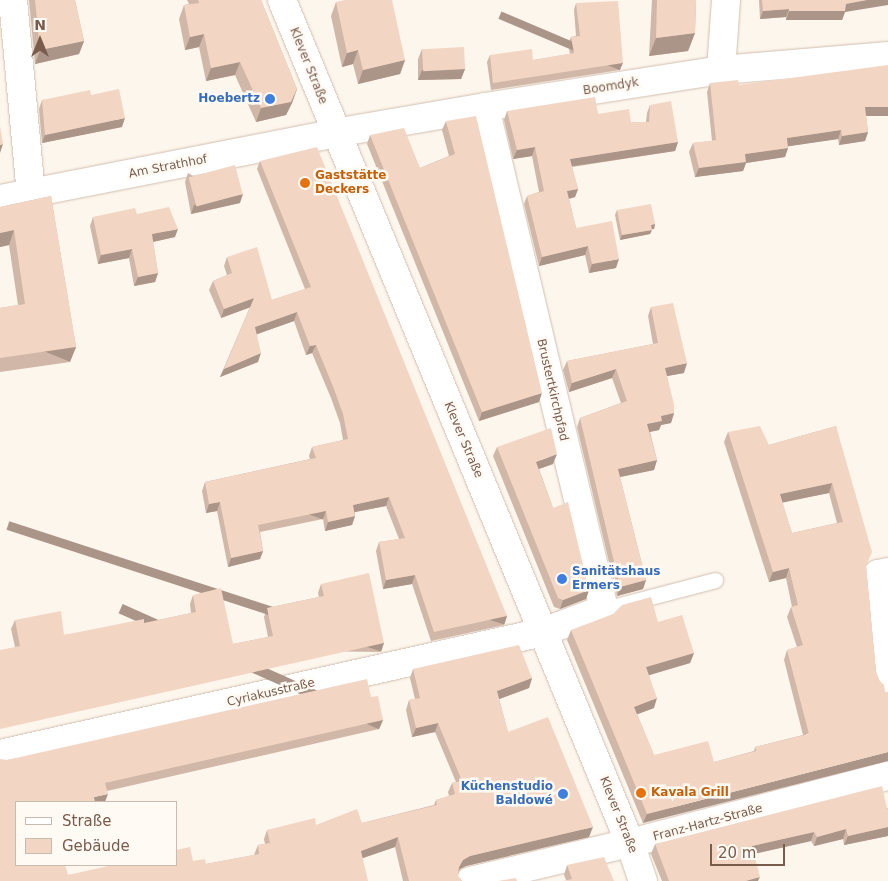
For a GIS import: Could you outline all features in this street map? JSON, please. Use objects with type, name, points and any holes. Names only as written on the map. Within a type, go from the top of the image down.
[{"type":"street","points":[[13,0],[31,194]]},
{"type":"street","name":"Klever Straße","points":[[282,0],[335,133],[630,843],[643,881]]},
{"type":"street","points":[[721,70],[726,0]]},
{"type":"street","name":"Boomdyk","points":[[335,133],[721,70],[888,56]]},
{"type":"street","name":"Brustertkirchpfad","points":[[485,107],[604,609]]},
{"type":"street","name":"Am Strathhof","points":[[0,199],[335,133]]},
{"type":"street","points":[[888,572],[878,574],[888,681]]},
{"type":"street","points":[[542,632],[604,609]]},
{"type":"street","name":"Cyriakusstraße","points":[[0,754],[542,632]]},
{"type":"street","name":"Franz-Hartz-Straße","points":[[470,881],[630,843],[888,776]]},
{"type":"lane","points":[[604,609],[715,580]]},
{"type":"building","points":[[35,0],[75,0],[84,41],[40,50]]},
{"type":"building","points":[[198,0],[261,0],[297,89],[291,102],[261,108],[240,62],[211,68],[204,34],[190,37],[184,5],[199,3]]},
{"type":"building","points":[[345,0],[392,0],[405,60],[363,70],[358,50],[347,53],[336,2]]},
{"type":"building","points":[[657,0],[696,0],[695,33],[656,38]]},
{"type":"building","points":[[762,0],[867,0],[846,4],[845,11],[789,11],[789,9],[763,11]]},
{"type":"building","points":[[618,1],[623,63],[493,83],[490,55],[532,49],[533,60],[574,53],[571,37],[580,36],[576,3]]},
{"type":"building","points":[[464,47],[465,69],[423,71],[422,49]]},
{"type":"building","points":[[888,65],[888,107],[865,107],[868,132],[842,136],[841,130],[787,138],[788,148],[745,154],[746,162],[699,168],[693,143],[716,140],[710,83],[738,80],[739,85]]},
{"type":"building","points":[[119,89],[125,118],[45,135],[42,100],[90,90],[91,95]]},
{"type":"building","points":[[595,97],[598,114],[629,109],[631,122],[649,122],[650,105],[671,101],[678,142],[570,159],[578,189],[567,191],[576,228],[612,221],[619,259],[592,264],[588,246],[542,257],[527,196],[544,191],[535,147],[517,150],[507,111]]},
{"type":"building","points":[[476,116],[542,393],[482,412],[370,135],[404,128],[420,168],[455,154],[446,121]]},
{"type":"building","points":[[0,126],[3,144],[0,145]]},
{"type":"building","points":[[317,147],[507,616],[434,632],[415,575],[386,580],[379,542],[405,538],[389,497],[353,505],[355,516],[328,522],[326,511],[258,525],[263,551],[231,558],[220,502],[209,504],[205,482],[316,458],[312,447],[348,439],[343,414],[334,389],[316,345],[310,346],[297,312],[255,327],[261,353],[224,369],[254,298],[224,309],[213,281],[232,273],[227,257],[257,247],[272,300],[311,287],[260,161]]},
{"type":"building","points":[[235,165],[243,194],[196,206],[189,177]]},
{"type":"building","points":[[51,196],[76,347],[0,358],[0,308],[25,304],[14,230],[0,233],[0,207]]},
{"type":"building","points":[[651,204],[655,224],[651,225],[652,230],[622,235],[617,210]]},
{"type":"building","points":[[169,207],[178,229],[152,234],[158,273],[138,277],[132,249],[101,255],[93,217],[135,208],[137,214]]},
{"type":"building","points":[[673,303],[687,363],[665,368],[674,404],[674,413],[661,416],[662,421],[647,424],[657,460],[618,469],[646,580],[620,587],[580,418],[627,401],[616,369],[572,383],[567,361],[658,343],[651,307]]},
{"type":"building","points":[[760,426],[769,445],[836,426],[872,552],[866,566],[876,672],[879,680],[884,685],[885,692],[888,692],[888,752],[647,814],[571,630],[613,614],[622,605],[651,597],[658,622],[682,615],[694,653],[646,667],[657,698],[634,707],[654,755],[708,741],[714,762],[756,751],[755,747],[809,734],[787,650],[803,645],[791,607],[798,605],[789,568],[773,572],[728,432]],"holes":[[[832,483],[843,522],[792,533],[780,494]]]},
{"type":"building","points":[[551,428],[557,454],[536,462],[553,508],[568,502],[589,590],[563,600],[558,598],[497,447]]},
{"type":"building","points":[[369,573],[384,643],[0,729],[0,650],[20,646],[15,620],[61,611],[64,635],[144,619],[144,623],[196,612],[193,595],[221,588],[233,644],[273,636],[267,608],[324,596],[321,584]]},
{"type":"building","points":[[519,645],[532,678],[497,691],[508,732],[548,717],[593,827],[470,856],[463,860],[459,867],[458,876],[462,881],[409,881],[398,837],[361,851],[368,881],[0,881],[0,759],[7,760],[367,679],[371,697],[378,696],[383,720],[105,783],[108,794],[94,797],[95,801],[15,801],[15,866],[65,866],[68,875],[108,866],[178,866],[178,850],[190,847],[193,861],[205,859],[206,864],[259,854],[258,845],[270,843],[267,830],[315,818],[316,825],[357,809],[362,823],[437,805],[436,800],[455,794],[452,783],[462,781],[438,723],[416,728],[409,700],[420,698],[413,669]]},
{"type":"building","points":[[882,786],[888,808],[888,827],[848,836],[846,829],[817,837],[814,832],[752,846],[760,877],[746,881],[669,881],[655,844]]},
{"type":"building","points":[[604,857],[614,881],[563,881],[572,879],[567,865]]},
{"type":"building","points":[[516,878],[517,881],[498,881]]},
{"type":"place","name":"Hoebertz","points":[[270,99]]},
{"type":"place","name":"Gaststätte Deckers","points":[[305,183]]},
{"type":"place","name":"Sanitätshaus Ermers","points":[[562,579]]},
{"type":"place","name":"Kavala Grill","points":[[641,793]]},
{"type":"place","name":"Küchenstudio Baldowé","points":[[563,794]]}]
